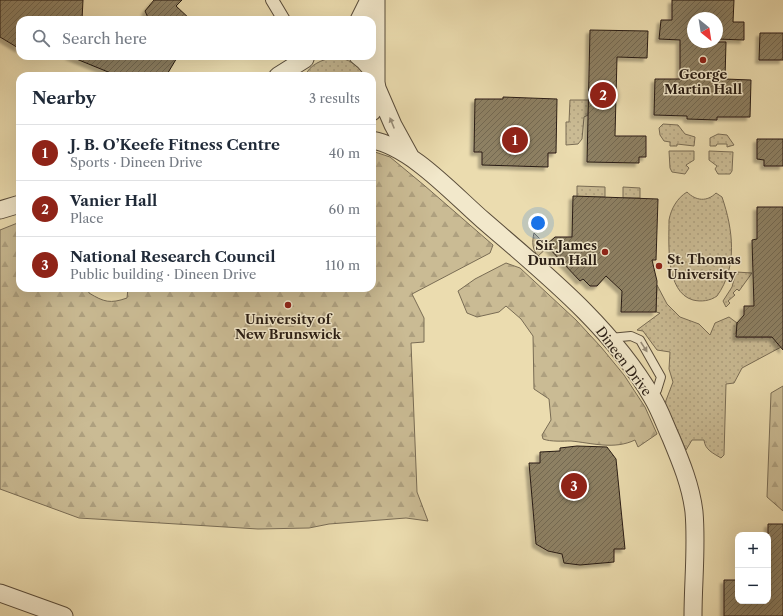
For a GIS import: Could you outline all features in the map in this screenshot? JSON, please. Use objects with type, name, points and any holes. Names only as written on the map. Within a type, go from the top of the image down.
[{"type":"street","points":[[272,0],[282,16]]},
{"type":"street","points":[[360,16],[369,0]]},
{"type":"street","points":[[376,0],[376,100]]},
{"type":"street","points":[[284,72],[304,60]]},
{"type":"street","points":[[296,72],[305,60]]},
{"type":"street","points":[[362,60],[372,72]]},
{"type":"street","points":[[376,83],[393,125],[410,156]]},
{"type":"street","points":[[376,141],[382,142],[410,156]]},
{"type":"street","name":"Dineen Drive","points":[[410,156],[544,273],[610,338],[633,367],[652,397],[676,451],[692,500],[694,525],[693,616]]},
{"type":"street","points":[[0,210],[16,205]]},
{"type":"street","points":[[0,593],[64,616]]},
{"type":"green space","points":[[346,60],[363,72],[307,72],[310,68],[321,61]]},
{"type":"green space","points":[[570,100],[589,100],[588,115],[584,117],[582,139],[578,144],[566,145],[566,122],[569,122]]},
{"type":"green space","points":[[663,124],[678,125],[685,134],[695,137],[694,146],[677,144],[677,146],[670,146],[670,142],[664,141],[660,135],[659,128]]},
{"type":"green space","points":[[718,134],[727,135],[734,145],[727,147],[727,144],[717,144],[716,146],[710,146],[710,138]]},
{"type":"green space","points":[[669,151],[694,151],[694,160],[686,165],[689,168],[685,174],[672,172],[670,168]]},
{"type":"green space","points":[[709,151],[733,152],[732,171],[730,174],[718,174],[715,169],[717,166],[709,160]]},
{"type":"green space","points":[[376,152],[390,157],[493,245],[490,253],[412,294],[424,318],[424,342],[411,343],[417,492],[428,521],[406,518],[329,524],[309,528],[258,529],[79,518],[0,489],[0,230],[16,224],[16,292],[89,292],[94,296],[107,301],[116,301],[127,298],[128,292],[376,292]]},
{"type":"green space","points":[[577,186],[605,187],[605,197],[577,197]]},
{"type":"green space","points":[[623,187],[640,188],[640,198],[623,198]]},
{"type":"green space","points":[[687,192],[698,199],[709,198],[716,193],[722,197],[729,222],[732,248],[728,273],[724,285],[717,296],[705,301],[693,300],[684,295],[677,287],[670,266],[669,220],[675,204],[680,197]]},
{"type":"green space","points":[[534,233],[548,247],[538,256],[533,245]]},
{"type":"green space","points":[[506,263],[520,268],[576,320],[601,347],[624,375],[645,407],[657,434],[638,447],[635,440],[619,445],[611,445],[543,439],[542,435],[551,420],[549,399],[534,389],[533,336],[521,319],[506,306],[499,312],[477,317],[467,313],[458,291],[475,279]]},
{"type":"green space","points":[[736,272],[752,273],[739,291],[737,289],[733,293],[735,295],[728,301],[730,303],[726,307],[723,301],[732,287]]},
{"type":"green space","points":[[657,285],[667,304],[680,317],[699,324],[710,335],[715,323],[729,317],[737,323],[736,334],[739,337],[772,337],[783,346],[742,368],[734,383],[726,384],[724,455],[721,458],[708,449],[704,440],[692,440],[686,450],[665,403],[673,382],[669,369],[670,352],[657,350],[643,331],[637,330],[660,313],[656,312]]},
{"type":"green space","points":[[783,386],[783,511],[767,497],[771,393]]},
{"type":"building","points":[[0,0],[83,0],[82,16],[16,16],[16,47],[0,37]]},
{"type":"building","points":[[154,0],[182,0],[176,6],[187,16],[147,16],[145,11]]},
{"type":"building","name":"George Martin Hall","points":[[672,0],[734,0],[733,22],[744,22],[744,40],[723,39],[723,12],[687,12],[687,48],[723,48],[723,42],[726,42],[725,79],[751,80],[750,117],[717,117],[717,120],[687,119],[687,116],[654,115],[655,79],[680,79],[680,40],[659,39],[661,20],[672,20]]},
{"type":"building","points":[[590,30],[648,31],[647,58],[617,57],[615,136],[646,136],[646,157],[639,157],[639,163],[587,162]]},
{"type":"building","points":[[760,33],[783,33],[783,60],[759,60]]},
{"type":"building","points":[[79,60],[176,60],[168,72],[108,72]]},
{"type":"building","points":[[503,97],[557,99],[556,153],[548,153],[548,167],[482,165],[482,152],[474,152],[475,99],[503,99]]},
{"type":"building","points":[[757,139],[783,139],[783,166],[764,166],[764,160],[757,159]]},
{"type":"building","name":"Sir James Dunn Hall","points":[[573,196],[658,199],[656,260],[652,260],[657,281],[656,312],[621,312],[622,291],[606,276],[597,286],[590,286],[583,279],[580,281],[546,245],[555,237],[572,237]]},
{"type":"building","points":[[757,207],[783,207],[783,350],[772,337],[736,337],[737,323],[744,315],[744,306],[754,306],[752,240],[757,239]]},
{"type":"building","points":[[577,446],[607,447],[616,459],[625,549],[614,549],[614,562],[580,565],[564,563],[562,554],[548,551],[536,544],[529,463],[540,463],[540,452],[560,451],[560,448]]},
{"type":"building","points":[[768,524],[783,524],[783,616],[724,616],[724,580],[735,580],[735,604],[771,604],[771,532],[768,532]]},
{"type":"place","name":"George Martin Hall","points":[[703,60]]},
{"type":"place","name":"Vanier Hall","points":[[603,95]]},
{"type":"place","name":"J. B. O’Keefe Fitness Centre","points":[[515,140]]},
{"type":"place","name":"Sir James Dunn Hall","points":[[605,252]]},
{"type":"place","name":"St. Thomas University","points":[[659,266]]},
{"type":"place","name":"University of New Brunswick","points":[[288,305]]},
{"type":"place","name":"National Research Council","points":[[574,486]]}]
